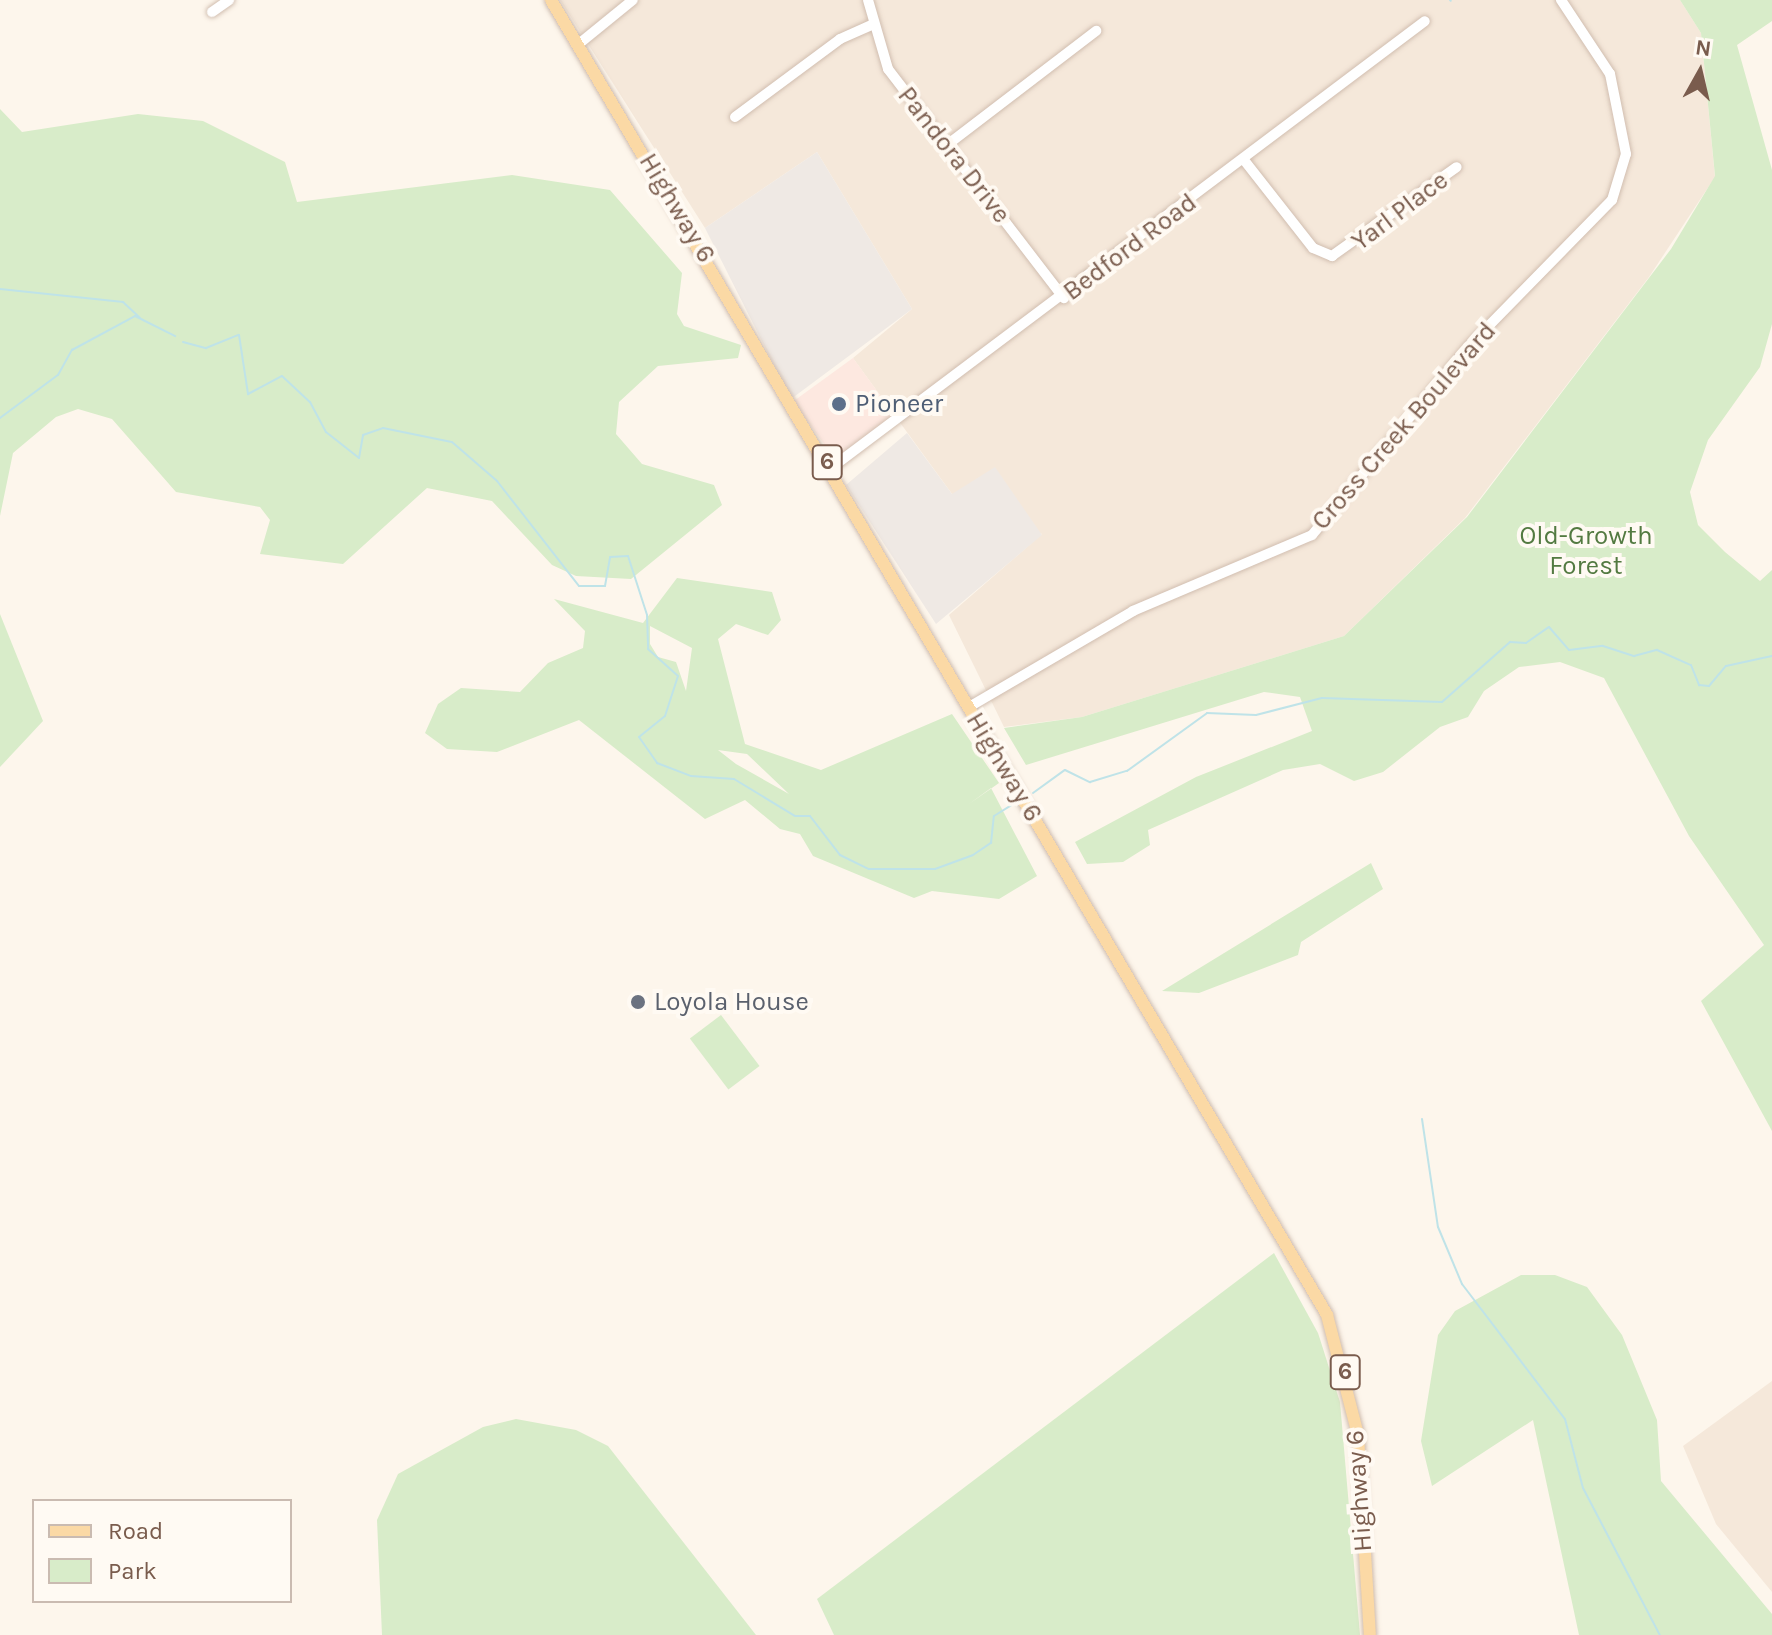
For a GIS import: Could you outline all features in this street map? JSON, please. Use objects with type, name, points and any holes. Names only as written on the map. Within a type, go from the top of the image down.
[{"type":"main road","name":"Highway 6","points":[[551,0],[580,43],[831,468],[1327,1315],[1358,1435],[1370,1635]]},
{"type":"street","points":[[212,12],[229,0]]},
{"type":"street","points":[[580,43],[633,0]]},
{"type":"street","name":"Pandora Drive","points":[[868,0],[888,69],[1064,298]]},
{"type":"street","name":"Cross Creek Boulevard","points":[[969,707],[1133,611],[1312,535],[1468,347],[1612,200],[1626,154],[1610,74],[1561,0]]},
{"type":"street","name":"Bedford Road","points":[[831,468],[1064,298],[1425,21]]},
{"type":"street","points":[[735,117],[840,39],[873,24]]},
{"type":"street","points":[[947,145],[1096,31]]},
{"type":"street","name":"Yarl Place","points":[[1244,160],[1313,248],[1332,256],[1457,167]]},
{"type":"shaded area","points":[[560,0],[1680,0],[1701,33],[1715,177],[1649,277],[1465,518],[1344,636],[1082,717],[1004,727],[949,615],[1042,534],[952,494],[853,358],[912,309],[817,152],[705,228]]},
{"type":"shaded area","points":[[817,152],[912,309],[791,399],[705,228]]},
{"type":"shaded area","points":[[853,358],[896,417],[836,461],[793,401]]},
{"type":"shaded area","points":[[907,433],[952,494],[995,467],[1042,535],[936,624],[846,485]]},
{"type":"shaded area","points":[[1772,1381],[1772,1592],[1716,1524],[1683,1446]]},
{"type":"green space","name":"Old-Growth Forest","points":[[1680,0],[1772,0],[1772,21],[1737,45],[1772,170],[1772,324],[1760,367],[1708,440],[1690,492],[1698,525],[1725,552],[1760,581],[1772,570],[1772,1131],[1701,1001],[1764,945],[1689,836],[1604,678],[1560,662],[1519,667],[1484,691],[1468,717],[1440,727],[1383,772],[1354,781],[1320,764],[1283,770],[1148,830],[1150,845],[1123,862],[1087,864],[1075,842],[1196,777],[1312,731],[1300,697],[1264,692],[1026,765],[1004,728],[1082,717],[1344,636],[1467,517],[1671,249],[1715,176],[1701,33]]},
{"type":"green space","points":[[0,109],[22,132],[138,114],[203,121],[285,162],[297,202],[512,175],[610,190],[682,273],[677,314],[684,326],[741,345],[738,358],[658,366],[619,402],[616,434],[642,464],[714,485],[722,505],[631,579],[576,576],[552,565],[492,501],[427,488],[343,564],[260,554],[270,520],[260,507],[176,492],[112,419],[78,409],[56,417],[13,453],[0,516]]},
{"type":"green space","points":[[677,578],[772,592],[781,620],[768,635],[736,624],[718,639],[745,744],[821,770],[952,714],[999,783],[991,788],[1037,876],[999,899],[932,891],[914,898],[813,856],[800,834],[780,829],[745,800],[705,819],[579,720],[497,752],[447,749],[425,733],[438,704],[461,688],[520,692],[548,663],[583,648],[585,631],[554,599],[643,623]],"holes":[[[650,626],[692,648],[686,691],[676,662],[658,657],[650,644]],[[718,750],[747,754],[789,794],[736,764]]]},
{"type":"green space","points":[[0,614],[43,721],[0,767]]},
{"type":"green space","points":[[1371,863],[1383,889],[1301,942],[1298,955],[1199,993],[1162,991]]},
{"type":"green space","points":[[721,1015],[760,1066],[728,1090],[690,1038]]},
{"type":"green space","points":[[1274,1253],[1318,1333],[1340,1402],[1360,1635],[834,1635],[817,1599]]},
{"type":"green space","points":[[1521,1275],[1555,1275],[1587,1287],[1622,1335],[1657,1420],[1661,1481],[1772,1614],[1772,1635],[1579,1635],[1533,1420],[1432,1486],[1421,1441],[1438,1335],[1455,1311]]},
{"type":"green space","points":[[516,1419],[576,1430],[608,1446],[756,1635],[382,1635],[377,1520],[398,1474],[483,1427]]},
{"type":"waterway","points":[[0,289],[123,302],[140,318]]},
{"type":"waterway","points":[[0,418],[58,375],[72,350],[135,316],[175,336]]},
{"type":"waterway","points":[[183,342],[206,348],[239,335],[248,394],[282,376],[310,402],[326,432],[359,458],[363,435],[383,428],[452,442],[497,481],[579,586],[605,586],[610,557],[628,556],[647,615],[648,649],[678,676],[665,716],[639,737],[657,763],[691,776],[734,779],[795,816],[810,816],[840,855],[869,869],[935,869],[973,855],[991,843],[994,816],[1013,804]]},
{"type":"waterway","points":[[1033,793],[1065,770],[1090,782],[1127,771],[1207,713],[1256,715],[1322,698],[1442,702],[1510,642],[1526,643],[1549,627],[1569,650],[1603,646],[1634,656],[1657,650],[1691,665],[1699,685],[1709,686],[1726,666],[1772,656]]},
{"type":"waterway","points":[[1422,1119],[1438,1227],[1462,1284],[1565,1419],[1583,1488],[1660,1635]]},
{"type":"place","name":"Pioneer","points":[[839,404]]},
{"type":"place","name":"Loyola House","points":[[638,1002]]}]
